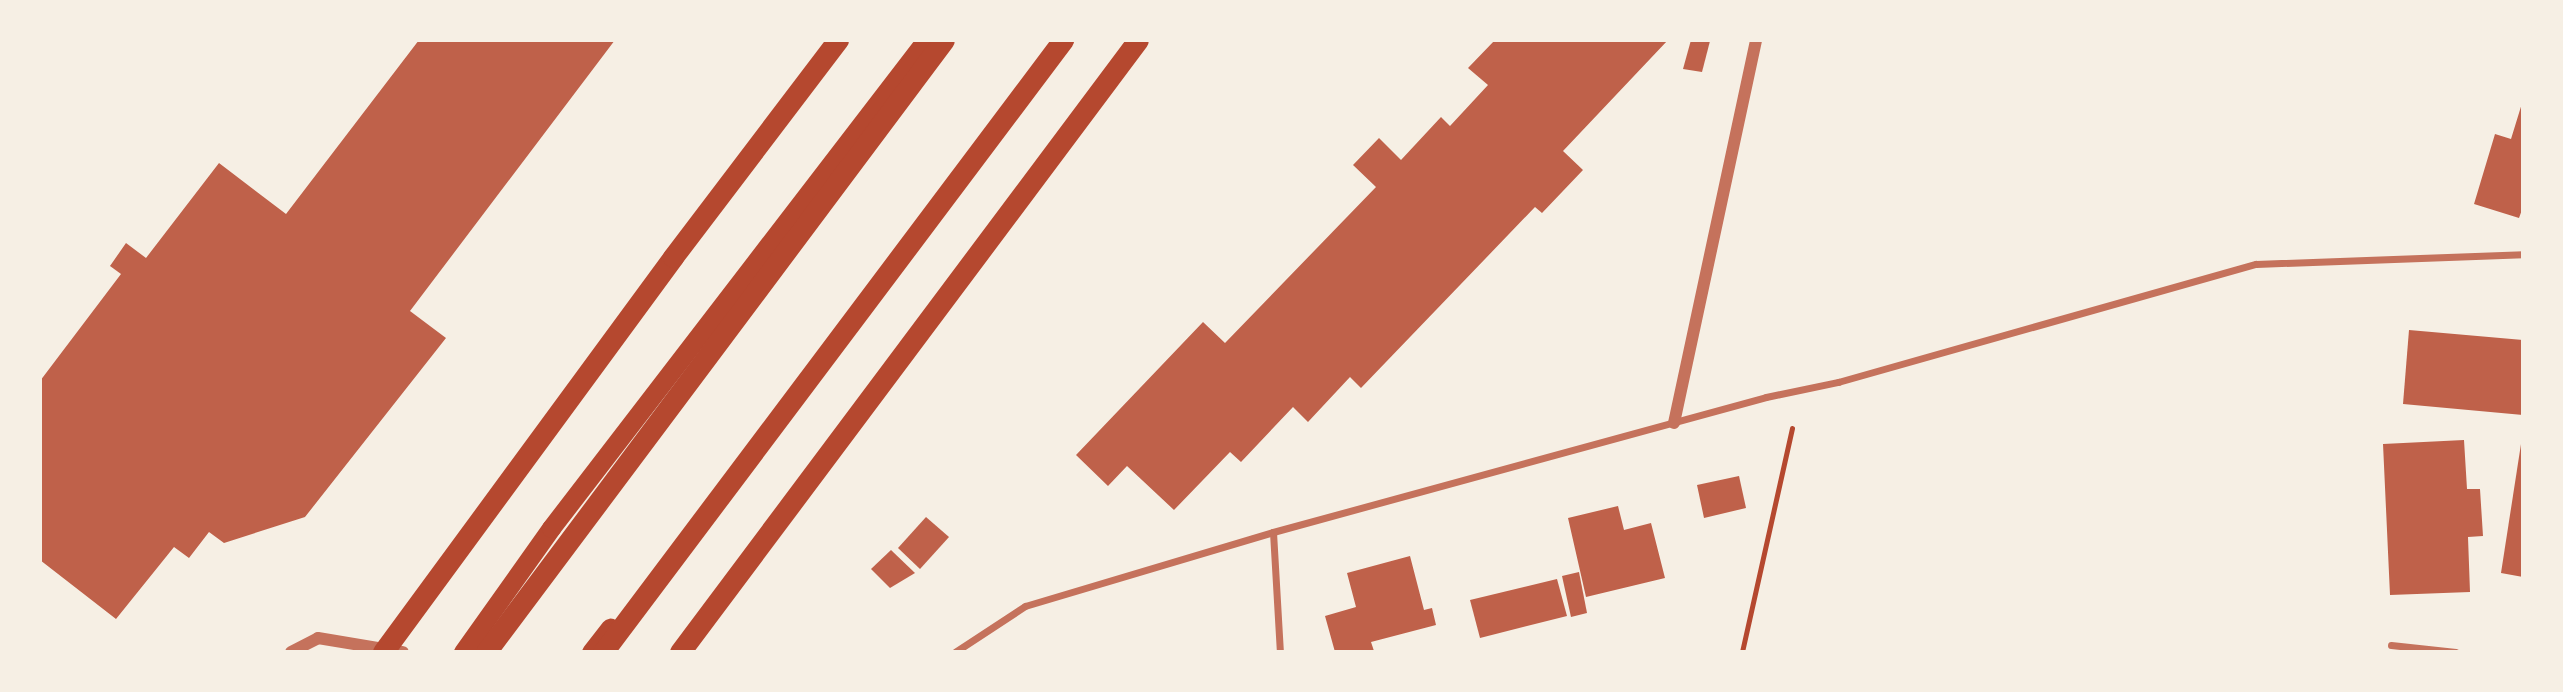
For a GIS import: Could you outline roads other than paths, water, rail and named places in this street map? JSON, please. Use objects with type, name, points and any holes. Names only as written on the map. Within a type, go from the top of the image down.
[{"type":"highway","points":[[383,652],[673,257],[838,40]]},
{"type":"highway","points":[[463,652],[551,528],[926,40]]},
{"type":"highway","points":[[486,652],[944,40]]},
{"type":"highway","points":[[591,652],[1061,40]]},
{"type":"highway","points":[[603,652],[1061,40]]},
{"type":"highway","points":[[680,652],[1138,40]]},
{"type":"street","points":[[1674,423],[1756,40]]},
{"type":"street","points":[[956,652],[1025,606],[1273,531],[1674,423],[1838,382],[2256,264],[2523,254]]},
{"type":"street","points":[[1273,531],[1280,652]]},
{"type":"street","points":[[291,652],[318,638],[403,652]]},
{"type":"street","points":[[2391,645],[2456,652]]}]
